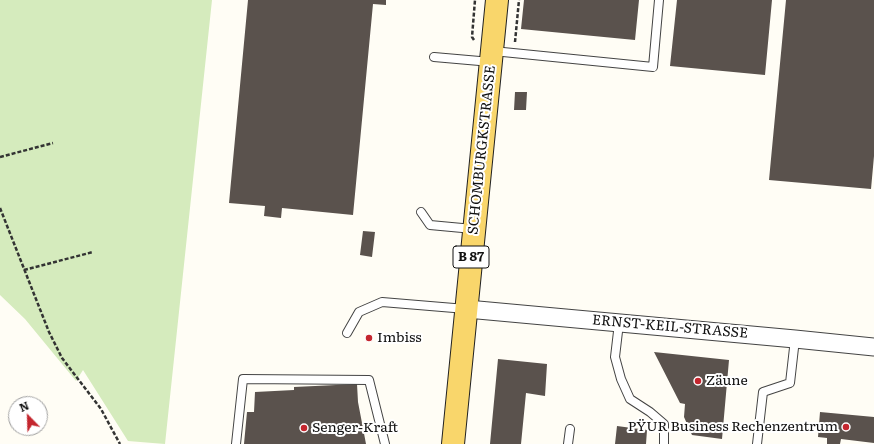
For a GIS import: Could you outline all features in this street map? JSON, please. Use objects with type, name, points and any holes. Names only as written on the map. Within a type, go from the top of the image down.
[{"type":"main road","name":"SCHOMBURGKSTRASSE","points":[[452,444],[467,309],[473,229],[497,0]]},
{"type":"street","name":"ERNST-KEIL-STRASSE","points":[[467,309],[795,338],[874,347]]},
{"type":"lane","points":[[434,58],[514,54],[652,67],[659,0]]},
{"type":"lane","points":[[420,212],[430,225],[473,229]]},
{"type":"lane","points":[[347,333],[359,312],[382,302],[467,309]]},
{"type":"lane","points":[[619,322],[615,356],[621,379],[630,399],[650,412],[664,424],[664,444]]},
{"type":"lane","points":[[757,444],[763,392],[790,383],[795,338]]},
{"type":"lane","points":[[236,444],[243,379],[369,380],[384,444]]},
{"type":"lane","points":[[568,444],[570,429]]},
{"type":"path","points":[[0,157],[53,143]]},
{"type":"path","points":[[0,208],[48,332],[62,358],[101,409],[120,444]]},
{"type":"path","points":[[24,270],[93,252]]},
{"type":"green space","points":[[0,0],[212,0],[165,444],[128,441],[83,370],[76,381],[25,319],[0,295]]},
{"type":"building","points":[[248,0],[386,0],[386,5],[373,4],[353,215],[282,208],[281,218],[264,216],[265,206],[229,203]]},
{"type":"building","points":[[524,0],[639,0],[635,40],[521,29]]},
{"type":"building","points":[[677,0],[772,0],[765,75],[670,66]]},
{"type":"building","points":[[786,0],[874,0],[874,156],[871,189],[769,180]]},
{"type":"building","points":[[515,92],[527,92],[526,110],[514,110]]},
{"type":"building","points":[[363,231],[375,232],[372,257],[360,255]]},
{"type":"building","name":"Zäune","points":[[654,352],[729,360],[722,439],[692,435],[684,417],[685,404],[680,403]]},
{"type":"building","points":[[498,359],[547,364],[545,396],[526,393],[521,444],[490,444]]},
{"type":"building","name":"Senger-Kraft","points":[[357,384],[358,402],[366,444],[244,444],[247,412],[254,412],[255,392],[294,390],[294,387]]},
{"type":"building","name":"PŸUR Business Rechenzentrum","points":[[820,412],[874,417],[874,443],[841,439],[840,444],[827,444],[827,438],[818,437]]},
{"type":"building","points":[[617,426],[647,430],[646,444],[615,444]]},
{"type":"place","name":"Imbiss","points":[[369,338]]},
{"type":"place","name":"Zäune","points":[[698,381]]},
{"type":"place","name":"PŸUR Business Rechenzentrum","points":[[846,427]]},
{"type":"place","name":"Senger-Kraft","points":[[304,428]]}]
